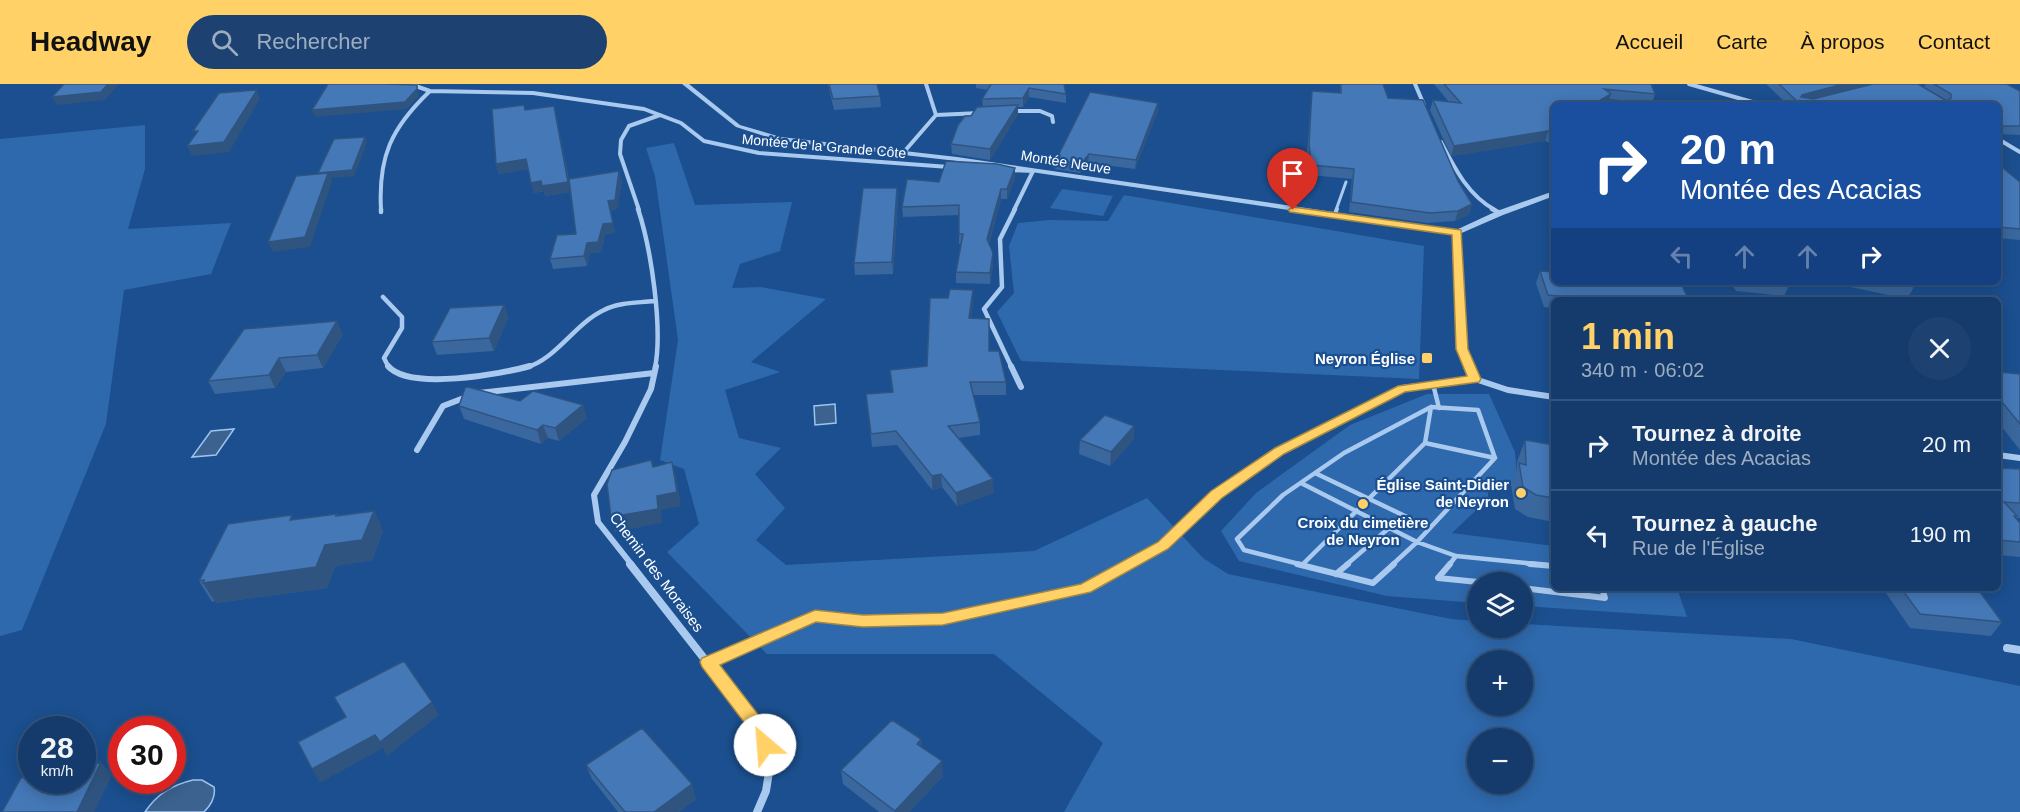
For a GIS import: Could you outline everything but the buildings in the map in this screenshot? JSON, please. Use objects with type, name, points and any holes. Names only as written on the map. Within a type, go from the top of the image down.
[{"type":"street","name":"Montée de la Grande Côte","points":[[410,84],[430,91],[534,93],[652,112],[681,123],[704,141],[723,147],[797,157],[951,167]]},
{"type":"street","name":"Montée Neuve","points":[[685,84],[729,120],[753,132],[788,140],[903,153],[1457,232]]},
{"type":"street","points":[[926,84],[936,115]]},
{"type":"street","points":[[1415,84],[1427,112]]},
{"type":"street","points":[[1689,84],[1752,102]]},
{"type":"street","points":[[381,212],[380,177],[383,158],[414,105],[430,91]]},
{"type":"street","points":[[1003,112],[1040,111],[1052,116],[1053,122]]},
{"type":"street","points":[[903,153],[936,115],[991,112]]},
{"type":"street","name":"Chemin des Moraises","points":[[660,115],[629,126],[621,141],[620,154],[641,217],[651,262],[659,349],[651,389],[625,442],[594,495],[598,522],[761,731],[770,759],[767,792],[757,812]]},
{"type":"street","points":[[1438,136],[1470,193],[1481,204],[1500,213]]},
{"type":"street","points":[[2001,141],[2020,152]]},
{"type":"street","points":[[984,170],[1033,171],[999,239],[1002,287],[984,309],[1021,387]]},
{"type":"street","points":[[1475,379],[1462,349],[1457,232],[1551,194]]},
{"type":"street","points":[[384,297],[402,318],[402,328],[384,358],[388,368],[397,374],[429,379],[518,372],[540,362],[604,309],[618,305],[654,302]]},
{"type":"street","points":[[417,450],[443,406],[462,397],[492,391],[654,373]]},
{"type":"street","points":[[708,662],[815,616],[863,621],[943,619],[1085,588],[1163,545],[1216,494],[1279,451],[1402,388],[1475,379],[1508,390],[1551,396]]},
{"type":"street","points":[[2001,455],[2020,458]]},
{"type":"street","points":[[2007,648],[2020,650]]},
{"type":"lane","points":[[1334,216],[1346,182]]},
{"type":"lane","points":[[1432,384],[1439,408]]},
{"type":"lane","points":[[1302,565],[1425,443],[1431,407]]},
{"type":"lane","points":[[1431,407],[1478,410],[1495,458],[1417,542],[1373,583],[1244,550],[1237,539],[1283,495],[1344,453],[1431,407]]},
{"type":"lane","points":[[1425,443],[1495,458]]},
{"type":"lane","points":[[1315,473],[1430,528]]},
{"type":"lane","points":[[1301,483],[1417,542],[1456,556],[1551,566]]},
{"type":"lane","points":[[1336,574],[1389,528]]},
{"type":"lane","points":[[1456,556],[1438,578],[1467,581]]},
{"type":"lane","points":[[1533,589],[1605,598],[1603,591]]},
{"type":"shaded area","points":[[145,125],[145,169],[128,229],[231,223],[211,274],[124,290],[106,424],[22,630],[0,636],[0,139]]},
{"type":"shaded area","points":[[674,143],[695,205],[792,202],[780,251],[740,264],[732,288],[761,287],[826,299],[751,362],[780,372],[725,390],[739,438],[781,448],[755,474],[785,508],[756,540],[786,565],[1034,551],[1147,498],[1203,558],[1228,574],[1451,619],[1467,620],[1467,638],[1533,638],[1533,625],[1791,639],[2020,686],[2020,812],[1064,812],[1103,743],[994,654],[767,654],[667,552],[699,524],[684,469],[660,460],[678,340],[655,176],[646,148]]},
{"type":"shaded area","points":[[1062,189],[1113,196],[1103,216],[1050,208]]},
{"type":"shaded area","points":[[1124,195],[1424,246],[1419,379],[1021,361],[997,312],[1014,293],[1009,246],[1018,223],[1049,220],[1108,221]]},
{"type":"shaded area","points":[[1427,394],[1489,394],[1515,452],[1518,487],[1488,481],[1488,499],[1452,533],[1551,546],[1551,591],[1678,591],[1687,617],[1533,607],[1533,572],[1467,572],[1467,602],[1387,596],[1239,561],[1221,531],[1256,493],[1350,425]]},
{"type":"shaded area","points":[[835,404],[836,423],[815,425],[814,406]]},
{"type":"shaded area","points":[[234,429],[216,455],[192,457],[211,431]]},
{"type":"shaded area","points":[[202,780],[214,787],[212,801],[204,812],[145,812],[162,794],[186,794],[186,782]]},
{"type":"place","name":"Neyron Église","points":[[1427,358]]},
{"type":"place","name":"Église Saint-Didier de Neyron","points":[[1521,493]]},
{"type":"place","name":"Croix du cimetière de Neyron","points":[[1363,504]]},
{"type":"route","points":[[765,745],[761,731],[708,662],[815,616],[863,621],[943,619],[1085,588],[1163,545],[1216,494],[1279,451],[1402,388],[1475,379],[1462,349],[1457,232],[1293,210]]}]
